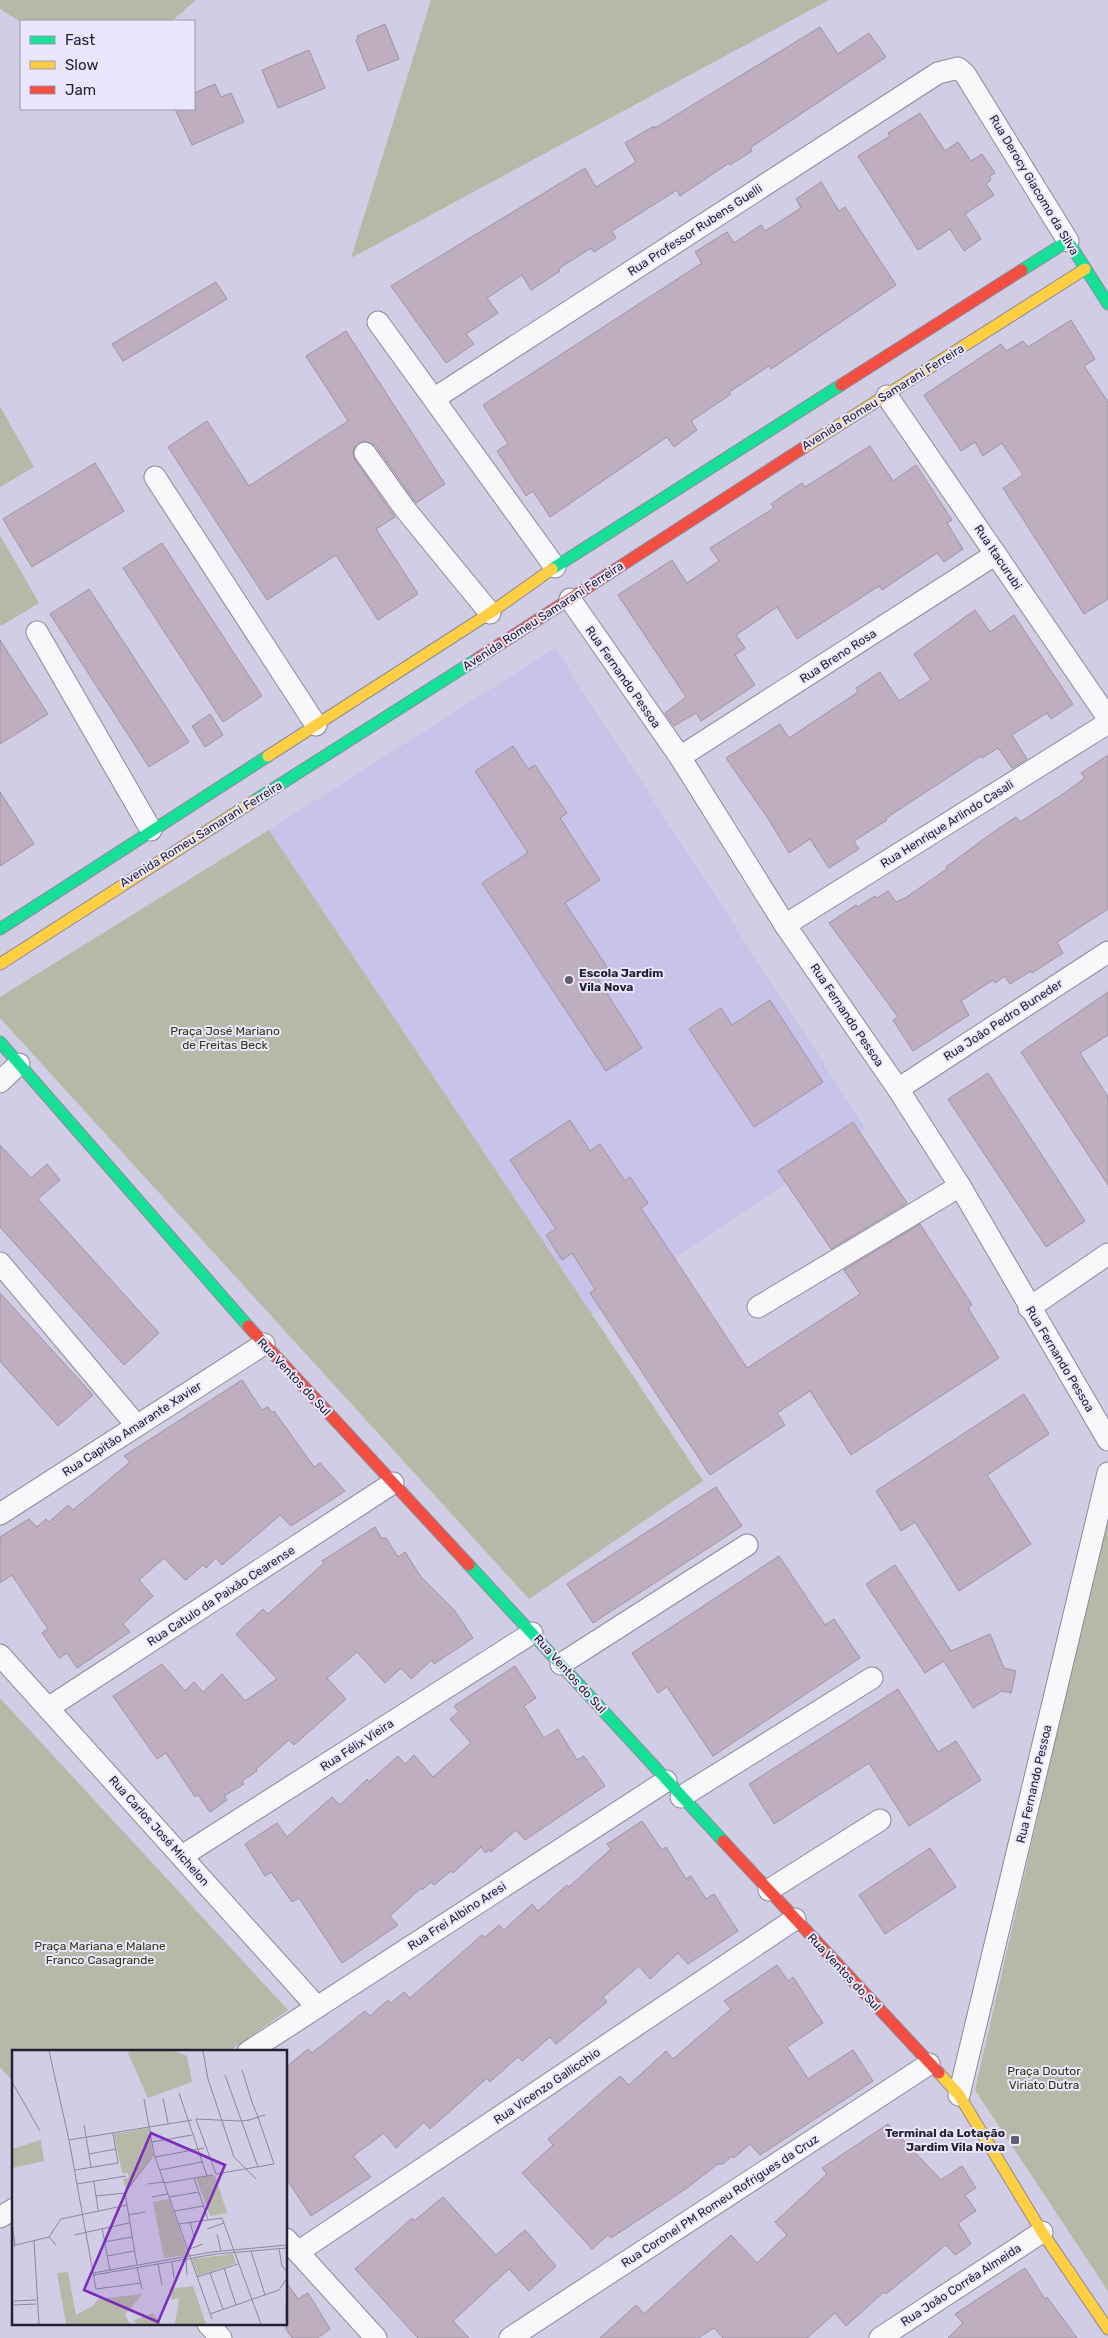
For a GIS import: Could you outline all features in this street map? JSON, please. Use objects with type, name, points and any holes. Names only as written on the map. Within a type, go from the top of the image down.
[{"type":"street","name":"Rua Derocy Giacomo da Silva","points":[[958,68],[971,82],[1108,304]]},
{"type":"street","name":"Rua Professor Rubens Guelli","points":[[435,398],[938,73],[958,68]]},
{"type":"street","name":"Avenida Romeu Samarani Ferreira","points":[[0,964],[122,867],[151,830],[490,613],[555,567],[1068,241]]},
{"type":"street","name":"Avenida Romeu Samarani Ferreira","points":[[0,929],[122,867],[391,714],[570,599],[735,481],[887,396],[1085,269]]},
{"type":"street","points":[[378,322],[435,398],[555,567]]},
{"type":"street","name":"Rua Itacurubi","points":[[887,396],[1108,718]]},
{"type":"street","points":[[365,453],[405,509],[490,613]]},
{"type":"street","points":[[722,460],[735,481]]},
{"type":"street","points":[[155,477],[316,725]]},
{"type":"street","name":"Rua Breno Rosa","points":[[680,757],[996,554]]},
{"type":"street","name":"Rua Fernando Pessoa","points":[[570,599],[680,757],[785,925],[898,1089],[960,1186],[1029,1308],[1108,1440]]},
{"type":"street","points":[[37,632],[151,830]]},
{"type":"street","points":[[374,688],[391,714]]},
{"type":"street","name":"Rua Henrique Arlindo Casali","points":[[785,925],[1108,723]]},
{"type":"street","name":"Rua João Pedro Buneder","points":[[898,1089],[1108,952]]},
{"type":"street","name":"Rua Ventos do Sul","points":[[0,1042],[264,1344],[959,2096],[1042,2232],[1108,2329]]},
{"type":"street","points":[[0,1082],[19,1064]]},
{"type":"street","points":[[758,1307],[960,1186]]},
{"type":"street","points":[[1029,1308],[1108,1254]]},
{"type":"street","points":[[0,1262],[137,1426]]},
{"type":"street","name":"Rua Capitão Amarante Xavier","points":[[0,1514],[264,1344]]},
{"type":"street","name":"Rua Fernando Pessoa","points":[[959,2096],[1108,1473]]},
{"type":"street","name":"Rua Catulo da Paixão Cearense","points":[[48,1708],[393,1483]]},
{"type":"street","points":[[561,1664],[747,1545]]},
{"type":"street","name":"Rua Félix Vieira","points":[[182,1856],[532,1633]]},
{"type":"street","name":"Rua Carlos José Michelon","points":[[0,1655],[317,2007]]},
{"type":"street","points":[[681,1797],[872,1678]]},
{"type":"street","name":"Rua Frei Albino Aresi","points":[[251,2050],[666,1781]]},
{"type":"street","points":[[768,1890],[880,1820]]},
{"type":"street","name":"Rua Vicenzo Gallicchio","points":[[292,2246],[796,1919]]},
{"type":"street","name":"Rua Coronel PM Romeu Rofrigues da Cruz","points":[[510,2338],[930,2064]]},
{"type":"street","points":[[0,2218],[12,2210]]},
{"type":"street","name":"Rua João Corrêa Almeida","points":[[880,2338],[1042,2232]]},
{"type":"street","points":[[292,2246],[376,2338]]},
{"type":"street","points":[[210,2326],[221,2338]]},
{"type":"shaded area","name":"Escola Jardim Vila Nova","points":[[555,648],[866,1129],[592,1315],[269,830]]},
{"type":"green space","points":[[0,0],[196,0],[173,20],[20,21],[0,9]]},
{"type":"green space","points":[[431,0],[829,0],[351,258]]},
{"type":"green space","points":[[0,406],[34,467],[0,487]]},
{"type":"green space","points":[[0,535],[39,603],[1,626],[0,624]]},
{"type":"green space","name":"Praça José Mariano de Freitas Beck","points":[[269,830],[703,1481],[529,1599],[0,1018],[0,997]]},
{"type":"green space","name":"Praça Doutor Viriato Dutra","points":[[1108,1510],[1108,2291],[975,2090]]},
{"type":"green space","name":"Praça Mariana e Malane Franco Casagrande","points":[[0,1698],[288,2010],[231,2050],[12,2050],[12,2081],[0,2067]]},
{"type":"building","points":[[385,24],[399,59],[368,71],[356,40],[358,39],[357,36]]},
{"type":"building","points":[[820,27],[838,54],[869,33],[886,57],[750,148],[752,151],[730,165],[729,163],[680,196],[677,190],[612,231],[616,238],[594,252],[591,248],[558,269],[560,271],[531,290],[522,275],[487,298],[498,313],[466,334],[474,344],[446,363],[391,286],[585,168],[596,187],[636,162],[625,143],[654,126],[655,128]]},
{"type":"building","points":[[309,50],[325,88],[278,108],[262,70]]},
{"type":"building","points":[[215,84],[221,97],[231,93],[244,122],[192,145],[175,110],[195,110],[195,93]]},
{"type":"building","points":[[920,113],[945,151],[958,142],[971,161],[982,154],[995,173],[989,177],[991,180],[986,184],[994,195],[965,214],[981,239],[964,251],[950,229],[918,250],[858,156],[890,136],[888,133]]},
{"type":"building","points":[[821,182],[839,211],[845,207],[896,285],[771,369],[769,366],[729,392],[731,394],[691,421],[697,430],[674,447],[667,437],[550,517],[533,491],[526,496],[497,451],[508,444],[483,405],[702,263],[695,252],[727,232],[734,243],[761,225],[765,231],[801,208],[796,199]]},
{"type":"building","points":[[216,282],[227,299],[123,361],[112,344]]},
{"type":"building","points":[[1071,320],[1095,359],[1084,366],[1108,402],[1108,599],[1084,614],[1003,488],[1023,475],[1002,443],[983,456],[975,442],[961,451],[924,395],[1001,344],[1006,351],[1023,341],[1028,347]]},
{"type":"building","points":[[346,331],[445,484],[416,503],[375,445],[364,441],[354,447],[353,454],[355,460],[395,517],[376,529],[418,594],[378,620],[336,555],[267,600],[168,447],[207,421],[249,486],[348,421],[306,356]]},
{"type":"building","points":[[870,446],[893,481],[916,465],[952,520],[947,523],[963,549],[944,562],[937,553],[882,590],[879,586],[797,639],[777,607],[736,635],[745,648],[735,655],[755,685],[701,721],[696,713],[674,726],[665,713],[686,697],[618,595],[672,560],[687,583],[719,561],[710,548],[774,508],[771,504],[802,483],[805,487]]},
{"type":"building","points":[[95,463],[124,511],[32,567],[3,519]]},
{"type":"building","points":[[162,543],[262,696],[223,722],[123,568]]},
{"type":"building","points":[[89,589],[189,742],[149,767],[50,614]]},
{"type":"building","points":[[975,610],[990,632],[1014,615],[1073,704],[1051,719],[1047,713],[1012,735],[1027,759],[1012,768],[998,748],[982,758],[981,756],[854,841],[859,849],[829,868],[810,839],[789,853],[769,820],[726,758],[780,724],[789,738],[858,692],[856,688],[880,672],[899,701],[931,680],[914,654]]},
{"type":"building","points":[[0,640],[48,714],[0,744]]},
{"type":"building","points":[[210,714],[223,735],[205,747],[192,726]]},
{"type":"building","points":[[513,746],[528,769],[535,765],[567,813],[560,818],[600,880],[565,903],[609,970],[597,978],[642,1048],[606,1071],[482,883],[528,853],[475,771]]},
{"type":"building","points":[[1108,755],[1108,909],[1057,942],[1063,953],[1032,973],[1031,971],[1010,984],[1005,976],[995,983],[993,980],[961,1001],[969,1015],[913,1051],[893,1020],[898,1017],[829,923],[856,905],[858,907],[875,896],[877,898],[888,891],[896,902],[905,898],[1016,817],[1020,822],[1060,796],[1085,778],[1081,773]]},
{"type":"building","points":[[0,792],[34,844],[0,866]]},
{"type":"building","points":[[1108,992],[1108,1035],[1080,1053],[1108,1097],[1108,1185],[1021,1052]]},
{"type":"building","points":[[770,1000],[823,1082],[754,1127],[689,1029],[721,1008],[732,1025]]},
{"type":"building","points":[[988,1073],[1085,1221],[1046,1247],[948,1099]]},
{"type":"building","points":[[570,1120],[590,1151],[600,1144],[625,1181],[630,1177],[648,1203],[641,1208],[747,1368],[860,1294],[844,1270],[920,1224],[972,1305],[968,1308],[999,1358],[851,1455],[810,1391],[777,1413],[785,1425],[710,1475],[590,1293],[595,1289],[572,1253],[562,1260],[546,1235],[556,1229],[510,1160]]},
{"type":"building","points":[[853,1122],[907,1203],[831,1249],[778,1171]]},
{"type":"building","points":[[0,1145],[31,1178],[47,1164],[60,1180],[38,1199],[159,1333],[124,1365],[0,1227]]},
{"type":"building","points":[[0,1293],[93,1395],[58,1426],[0,1361]]},
{"type":"building","points":[[242,1380],[262,1410],[268,1407],[272,1413],[274,1411],[314,1467],[320,1463],[345,1491],[291,1526],[280,1515],[222,1565],[216,1558],[206,1568],[203,1565],[185,1580],[164,1558],[139,1580],[153,1596],[123,1624],[130,1632],[77,1668],[67,1653],[59,1658],[42,1633],[48,1629],[12,1575],[0,1583],[0,1537],[29,1519],[37,1527],[46,1519],[49,1522],[68,1505],[73,1510],[130,1462],[124,1456]]},
{"type":"building","points":[[1024,1394],[1049,1434],[987,1475],[1031,1544],[959,1591],[915,1522],[901,1531],[876,1491]]},
{"type":"building","points":[[716,1487],[742,1526],[593,1623],[567,1584]]},
{"type":"building","points":[[375,1527],[381,1538],[386,1538],[398,1557],[405,1552],[421,1577],[455,1611],[473,1638],[434,1664],[432,1660],[411,1679],[401,1668],[385,1683],[357,1652],[327,1678],[346,1699],[294,1745],[289,1740],[256,1769],[257,1771],[242,1781],[244,1784],[224,1796],[227,1800],[210,1812],[198,1795],[195,1797],[166,1753],[157,1759],[113,1696],[162,1664],[185,1691],[194,1682],[203,1692],[222,1674],[245,1701],[277,1679],[236,1634],[263,1609],[268,1614],[324,1563],[322,1561]]},
{"type":"building","points":[[779,1556],[825,1625],[834,1619],[860,1658],[713,1756],[667,1687],[658,1693],[632,1653]]},
{"type":"building","points":[[895,1565],[951,1651],[990,1634],[1004,1668],[1016,1671],[1011,1693],[1002,1691],[973,1708],[944,1661],[925,1673],[866,1584]]},
{"type":"building","points":[[515,1666],[536,1698],[524,1706],[544,1738],[558,1729],[577,1760],[584,1756],[605,1786],[525,1840],[516,1830],[491,1852],[489,1849],[486,1853],[481,1847],[453,1873],[451,1871],[434,1885],[431,1882],[422,1890],[421,1888],[390,1916],[398,1925],[342,1963],[299,1898],[292,1902],[271,1872],[265,1876],[245,1844],[277,1823],[287,1837],[332,1797],[340,1805],[367,1779],[369,1782],[398,1756],[405,1764],[414,1755],[433,1777],[471,1743],[450,1719],[459,1712],[454,1706]]},
{"type":"building","points":[[898,1689],[938,1752],[956,1741],[981,1780],[909,1826],[869,1763],[774,1824],[749,1784]]},
{"type":"building","points":[[642,1821],[662,1850],[666,1847],[686,1879],[691,1876],[706,1899],[714,1894],[738,1931],[688,1964],[678,1953],[650,1979],[639,1966],[603,1997],[607,2002],[556,2044],[550,2037],[522,2061],[518,2057],[490,2082],[487,2078],[430,2129],[424,2122],[396,2148],[384,2133],[353,2156],[371,2177],[311,2216],[288,2181],[288,2065],[308,2049],[312,2053],[365,2011],[370,2016],[388,2000],[391,2003],[404,1992],[410,1998],[482,1935],[484,1938],[499,1925],[504,1930],[532,1904],[538,1911],[567,1885],[569,1887],[611,1849],[607,1844]]},
{"type":"building","points":[[930,1848],[956,1887],[885,1934],[859,1895]]},
{"type":"building","points":[[777,1965],[788,1981],[793,1977],[823,2023],[787,2047],[808,2079],[853,2050],[873,2081],[760,2155],[750,2144],[734,2158],[732,2156],[723,2164],[718,2164],[687,2188],[611,2238],[608,2235],[592,2249],[522,2173],[553,2145],[548,2139],[620,2076],[629,2085],[666,2051],[673,2059],[731,2009],[724,2001]]},
{"type":"building","points":[[888,2124],[941,2180],[962,2166],[976,2188],[965,2195],[976,2211],[958,2223],[971,2244],[955,2255],[946,2245],[886,2294],[884,2292],[846,2326],[835,2313],[807,2338],[723,2338],[714,2328],[698,2338],[600,2338],[636,2305],[644,2314],[731,2235],[757,2263],[787,2235],[775,2222],[827,2174],[822,2168]]},
{"type":"building","points":[[443,2197],[496,2255],[525,2230],[556,2266],[529,2291],[509,2269],[453,2321],[469,2338],[418,2338],[355,2269],[412,2218],[414,2221]]},
{"type":"building","points":[[1025,2268],[1045,2299],[1047,2297],[1077,2338],[948,2338],[963,2323],[955,2314]]},
{"type":"building","points":[[288,2285],[298,2299],[308,2293],[330,2329],[318,2338],[292,2338],[286,2326],[288,2326]]},
{"type":"traffic: fast","points":[[1022,270],[1068,241],[1108,304]]},
{"type":"traffic: fast","points":[[552,569],[841,385]]},
{"type":"traffic: fast","points":[[254,801],[477,659]]},
{"type":"traffic: fast","points":[[0,929],[268,756]]},
{"type":"traffic: fast","points":[[0,1042],[248,1326]]},
{"type":"traffic: fast","points":[[469,1565],[723,1841]]},
{"type":"traffic: slow","points":[[803,448],[1085,269]]},
{"type":"traffic: slow","points":[[268,756],[490,613],[552,569]]},
{"type":"traffic: slow","points":[[0,964],[254,801]]},
{"type":"traffic: slow","points":[[939,2073],[959,2095],[1042,2232],[1108,2329]]},
{"type":"traffic: jam","points":[[841,385],[1022,270]]},
{"type":"traffic: jam","points":[[477,659],[803,448]]},
{"type":"traffic: jam","points":[[248,1326],[469,1565]]},
{"type":"traffic: jam","points":[[723,1841],[939,2073]]},
{"type":"place","name":"Escola Jardim Vila Nova","points":[[569,980]]},
{"type":"place","name":"Terminal da Lotação Jardim Vila Nova","points":[[1015,2140]]}]
